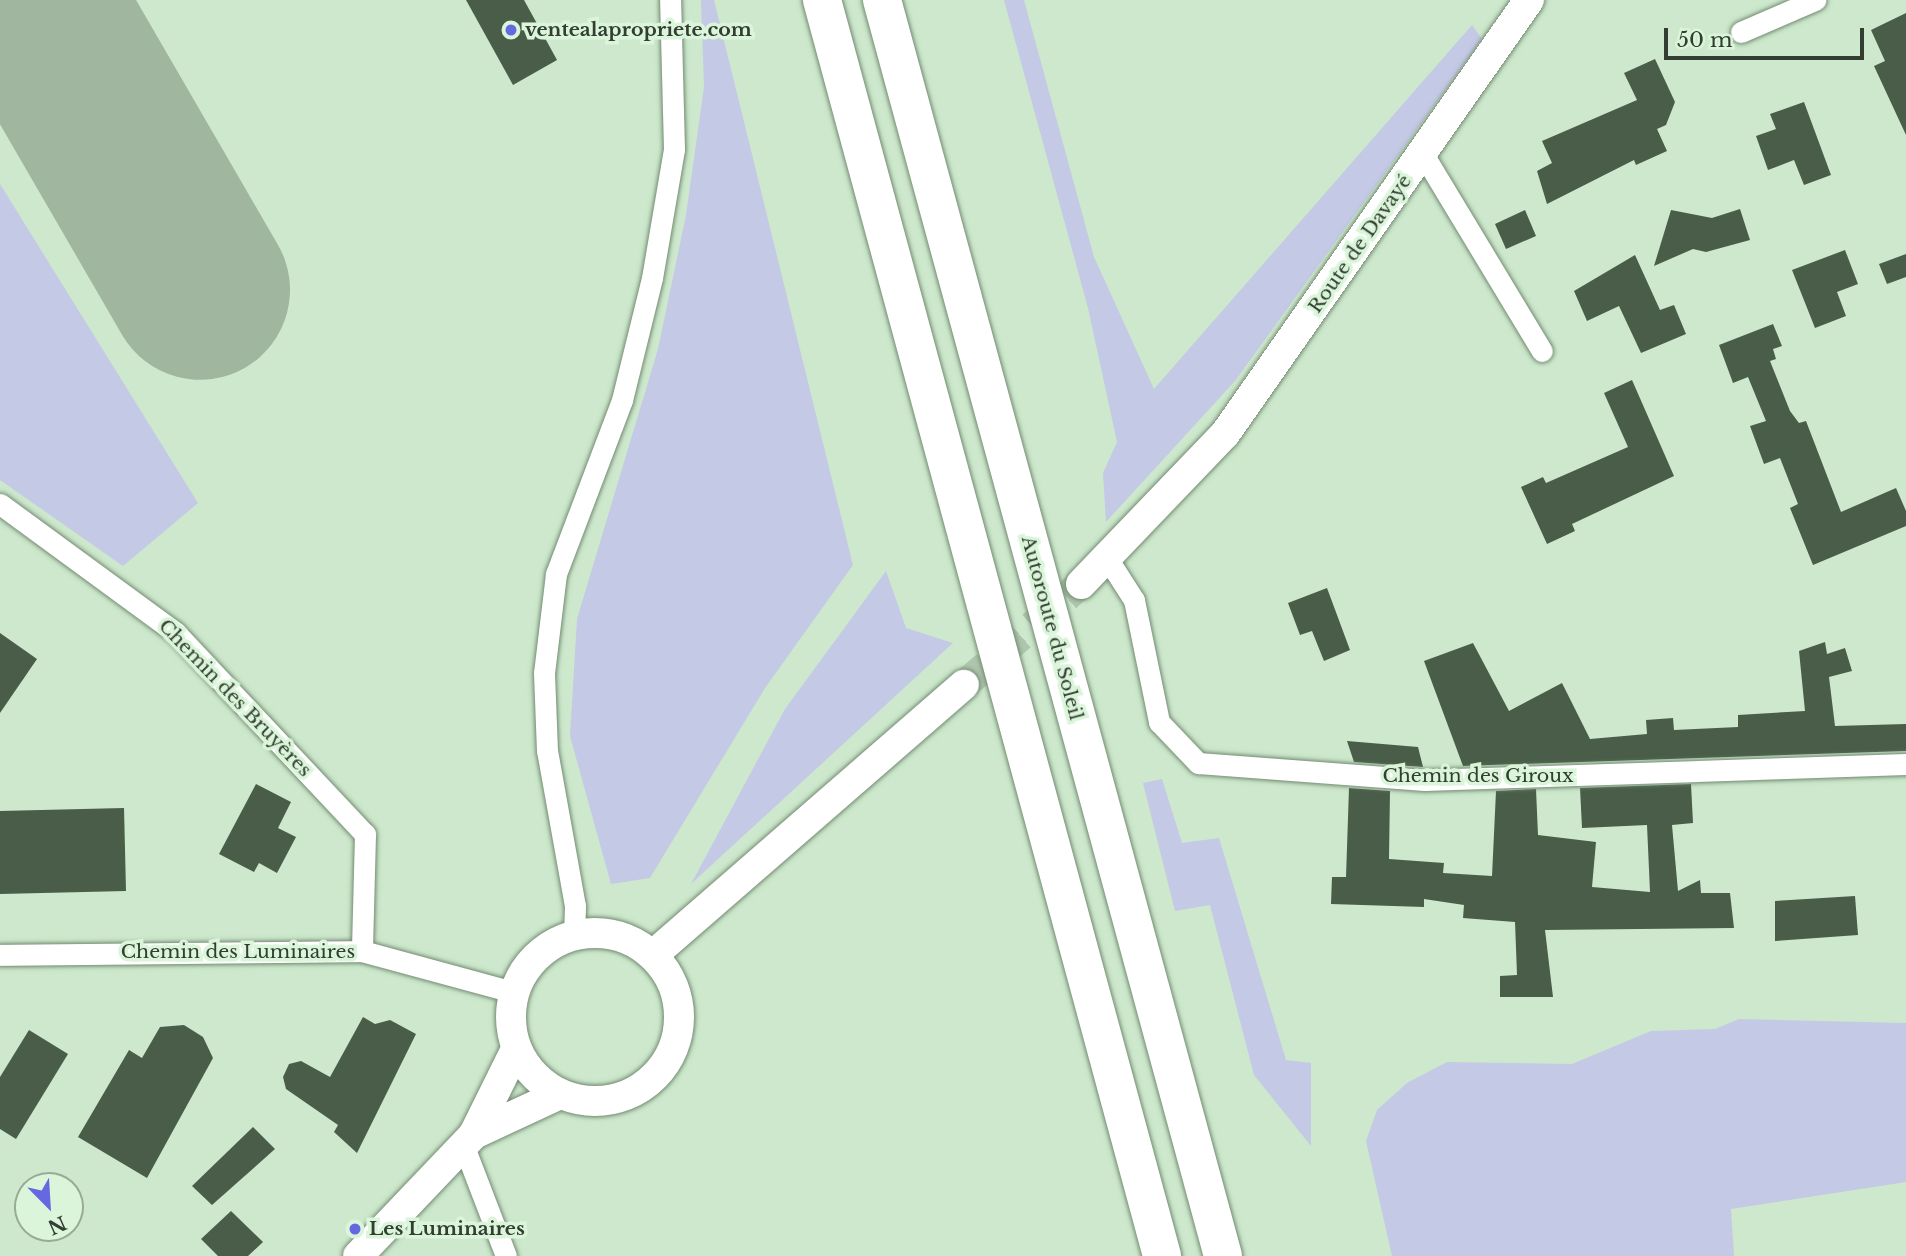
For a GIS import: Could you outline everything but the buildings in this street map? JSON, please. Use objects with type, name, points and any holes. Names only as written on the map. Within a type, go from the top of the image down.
[{"type":"highway","points":[[822,0],[1162,1256]]},
{"type":"highway","name":"Autoroute du Soleil","points":[[882,0],[1223,1256]]},
{"type":"street","points":[[574,935],[575,906],[547,751],[544,673],[556,574],[622,400],[652,278],[674,149],[670,0]]},
{"type":"street","name":"Route de Davayé","points":[[1081,584],[1182,481],[1282,357],[1529,0]]},
{"type":"street","points":[[1741,32],[1815,0]]},
{"type":"street","points":[[1423,154],[1542,351]]},
{"type":"street","name":"Chemin des Bruyères","points":[[0,504],[176,633],[365,834],[362,951]]},
{"type":"street","name":"Chemin des Giroux","points":[[1107,558],[1134,600],[1159,722],[1198,764],[1424,780],[1906,764]]},
{"type":"street","points":[[653,955],[964,685]]},
{"type":"street","points":[[358,1256],[468,1139],[516,1049],[513,992],[529,963],[574,935],[620,937],[653,955],[678,1000],[679,1027],[665,1063],[637,1090],[612,1099],[560,1094],[534,1075],[516,1049]]},
{"type":"street","name":"Chemin des Luminaires","points":[[0,956],[362,951],[513,992]]},
{"type":"street","points":[[468,1139],[560,1094]]},
{"type":"street","points":[[468,1139],[506,1256]]},
{"type":"shaded area","points":[[701,0],[714,0],[853,565],[765,688],[650,878],[611,884],[570,736],[577,619],[658,349],[686,215],[704,87]]},
{"type":"shaded area","points":[[1004,0],[1024,0],[1094,257],[1154,389],[1472,25],[1482,39],[1235,381],[1106,522],[1103,473],[1117,442],[1088,308]]},
{"type":"shaded area","points":[[0,184],[198,503],[123,566],[0,480]]},
{"type":"shaded area","points":[[886,571],[906,628],[953,643],[691,884],[785,709]]},
{"type":"shaded area","points":[[1162,779],[1182,843],[1219,838],[1286,1060],[1311,1063],[1311,1146],[1254,1075],[1210,905],[1175,911],[1143,783]]},
{"type":"shaded area","points":[[1739,1019],[1906,1023],[1906,1182],[1731,1209],[1734,1256],[1392,1256],[1366,1141],[1377,1110],[1407,1083],[1447,1062],[1572,1064],[1651,1031],[1715,1029]]},
{"type":"runway","points":[[32,0],[200,290]]},
{"type":"tunnel","points":[[964,685],[1081,584]]},
{"type":"place","name":"ventealapropriete.com","points":[[511,30]]},
{"type":"place","name":"Les Luminaires","points":[[355,1229]]}]
